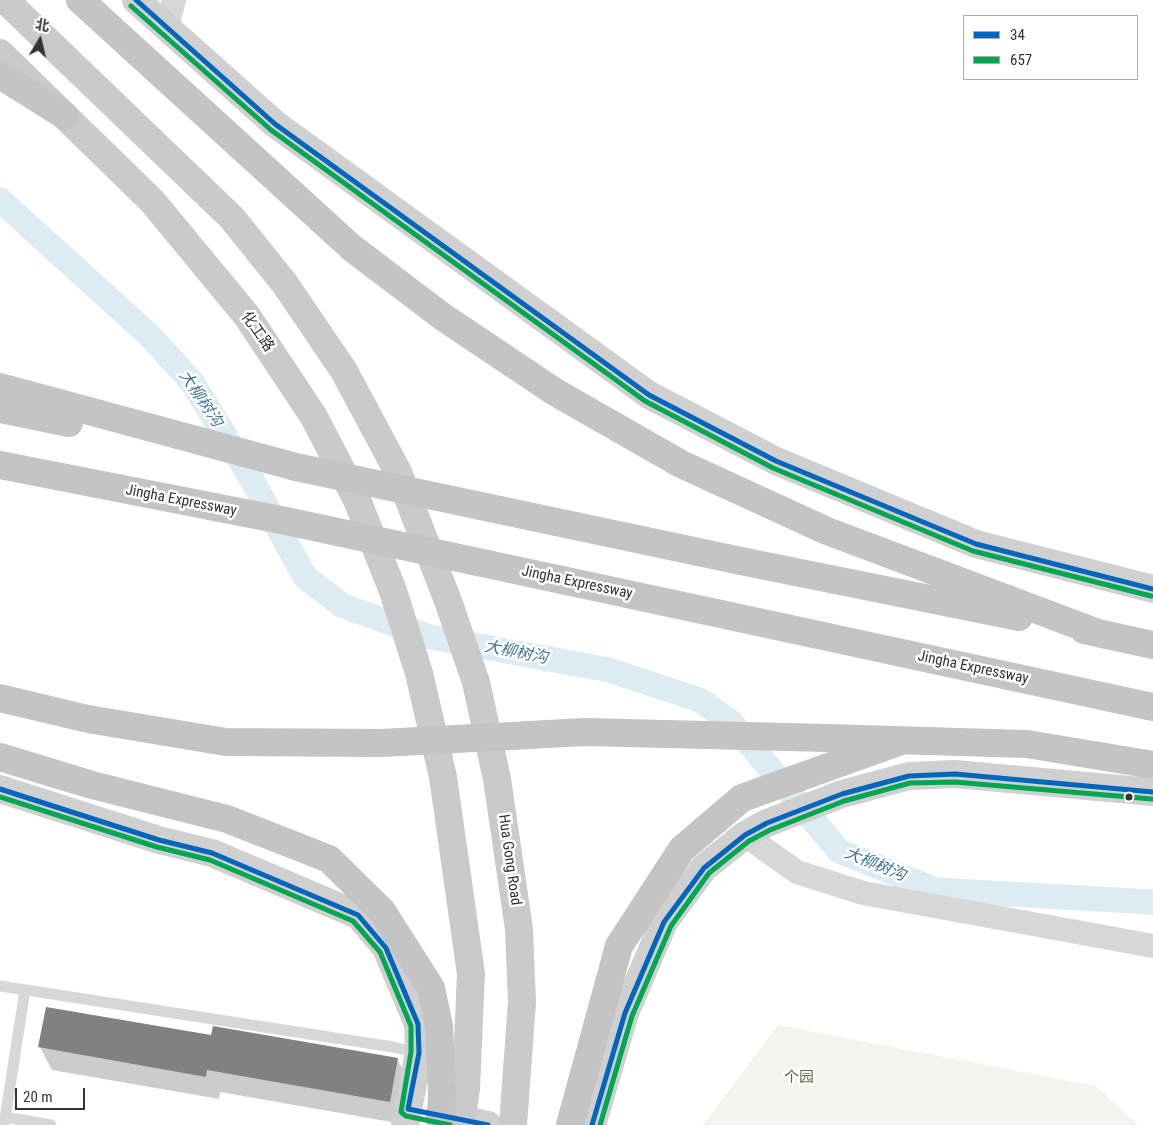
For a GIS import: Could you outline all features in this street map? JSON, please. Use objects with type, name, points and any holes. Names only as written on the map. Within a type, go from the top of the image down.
[{"type":"highway","points":[[80,0],[352,248],[444,317],[555,392],[681,464],[827,531],[1101,634]]},
{"type":"highway","points":[[0,75],[65,116]]},
{"type":"highway","points":[[0,387],[296,466]]},
{"type":"highway","points":[[0,409],[296,466],[741,561],[1153,645]]},
{"type":"highway","name":"Jingha Expressway","points":[[0,465],[370,538],[1153,707]]},
{"type":"highway","points":[[0,698],[88,719],[226,742],[382,743],[585,732],[1027,744],[1153,765]]},
{"type":"highway","points":[[570,1125],[619,946],[682,849],[742,798],[902,740]]},
{"type":"highway","points":[[0,757],[92,785],[227,819],[329,859],[382,911],[431,988],[454,1089],[441,1125]]},
{"type":"main road","name":"Hua Gong Road","points":[[5,0],[232,218],[285,284],[344,370],[398,472],[448,601],[476,682],[497,779],[519,930],[522,1002],[514,1113]]},
{"type":"main road","points":[[136,0],[275,124],[649,395],[776,462],[976,544],[1153,589]]},
{"type":"main road","name":"化工路","points":[[0,53],[152,201],[247,316],[322,434],[357,500],[393,591],[419,673],[443,778],[471,974],[454,1089]]},
{"type":"main road","points":[[592,1125],[625,1013],[664,922],[704,868],[756,829],[842,794],[909,776],[955,774],[1153,792]]},
{"type":"main road","points":[[0,789],[159,840],[212,853],[358,915],[386,948],[418,1024],[419,1053],[407,1117],[488,1125]]},
{"type":"main road","points":[[454,1089],[461,1125]]},
{"type":"street","points":[[167,28],[174,0]]},
{"type":"street","points":[[756,829],[797,872],[863,893],[1153,946]]},
{"type":"lane","points":[[0,986],[393,1047],[419,1053]]},
{"type":"lane","points":[[26,990],[5,1121],[51,1125]]},
{"type":"green space","name":"个园","points":[[778,1025],[1096,1086],[1138,1125],[703,1125]]},
{"type":"building","points":[[46,1007],[211,1035],[213,1026],[398,1058],[390,1102],[207,1070],[206,1077],[38,1047]]},
{"type":"waterway","name":"大柳树沟","points":[[0,200],[150,336],[192,382],[252,480],[305,577],[343,606],[430,637],[609,670],[700,700],[731,722],[839,851],[936,890],[1153,902]]},
{"type":"transit line","name":"34","points":[[136,0],[275,124],[649,395],[776,461],[976,544],[1153,589]]},
{"type":"transit line","name":"657","points":[[131,6],[271,130],[645,401],[773,468],[973,551],[1151,596]]},
{"type":"transit line","name":"34","points":[[592,1125],[625,1013],[664,922],[704,868],[745,835],[767,823],[842,794],[909,776],[955,774],[1153,792]]},
{"type":"transit line","name":"657","points":[[600,1125],[632,1016],[671,926],[709,873],[749,841],[770,830],[844,801],[910,783],[955,782],[1152,799]]},
{"type":"transit line","name":"34","points":[[0,789],[159,840],[212,853],[358,915],[386,948],[418,1024],[419,1053],[408,1109],[488,1125]]},
{"type":"transit line","name":"657","points":[[0,797],[157,847],[210,860],[353,921],[380,952],[411,1026],[411,1052],[401,1112],[406,1116],[450,1125]]}]
